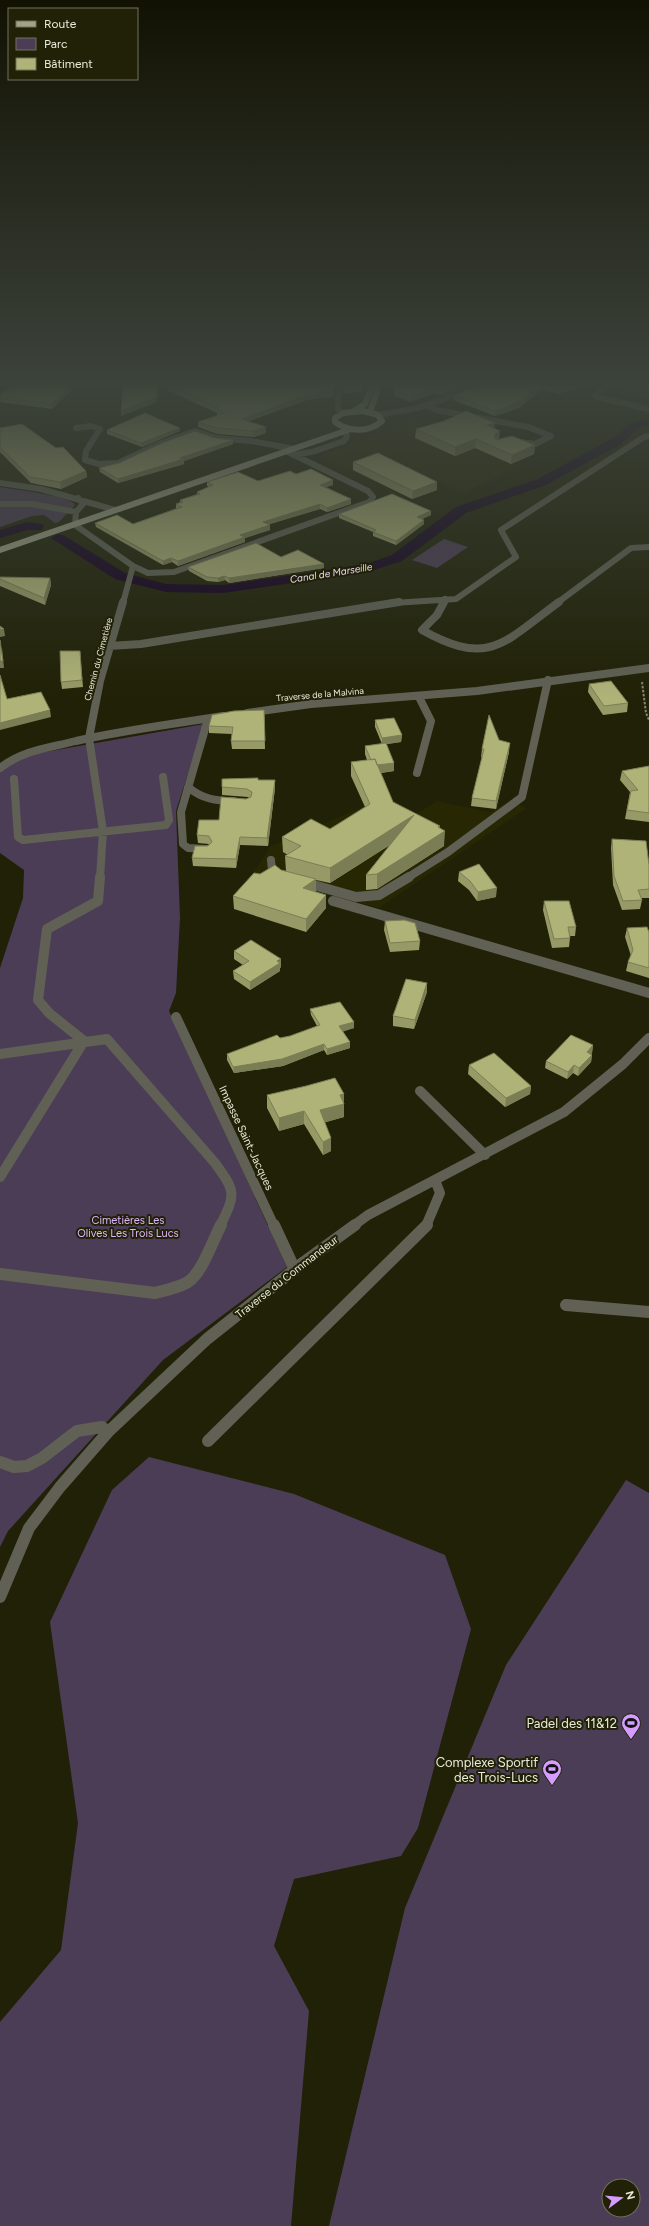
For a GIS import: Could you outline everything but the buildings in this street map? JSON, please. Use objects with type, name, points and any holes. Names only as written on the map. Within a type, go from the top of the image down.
[{"type":"main road","points":[[0,550],[179,489]]},
{"type":"street","points":[[40,489],[78,498],[115,510]]},
{"type":"street","points":[[78,498],[83,504],[76,512],[75,525],[133,566],[148,573],[174,572],[368,502],[373,497],[364,489]]},
{"type":"street","points":[[109,646],[141,644],[403,601],[456,598],[516,557],[501,530],[564,489]]},
{"type":"street","points":[[0,504],[32,504],[76,512]]},
{"type":"street","points":[[446,599],[437,615],[422,630],[440,640],[472,650],[486,649],[500,645],[631,548],[649,547]]},
{"type":"street","name":"Chemin du Cimetière","points":[[89,738],[100,681],[133,566]]},
{"type":"street","name":"Traverse de la Malvina","points":[[0,768],[6,762],[23,752],[75,743],[89,738],[280,707],[420,696],[529,685],[548,680],[649,668]]},
{"type":"street","points":[[271,860],[272,870],[292,879],[356,897],[379,895],[448,852],[522,797],[548,680]]},
{"type":"street","points":[[417,773],[431,721],[420,696]]},
{"type":"street","points":[[206,849],[188,848],[183,844],[181,812],[208,719]]},
{"type":"street","points":[[84,1041],[49,1013],[38,1000],[44,935],[47,929],[98,901],[104,831],[89,738]]},
{"type":"street","points":[[14,779],[19,839],[168,823],[164,777]]},
{"type":"street","points":[[188,787],[197,796],[213,801],[240,802]]},
{"type":"street","points":[[333,901],[649,993]]},
{"type":"street","name":"Impasse Saint-Jacques","points":[[176,1017],[295,1270]]},
{"type":"street","name":"Traverse du Commandeur","points":[[0,1597],[29,1528],[60,1487],[108,1432],[208,1339],[295,1270],[368,1215],[485,1155],[564,1112],[623,1064],[649,1038]]},
{"type":"street","points":[[0,1054],[84,1041],[107,1039],[215,1163],[229,1182],[232,1192],[232,1202],[196,1274],[189,1281],[166,1291],[139,1293],[0,1274]]},
{"type":"street","points":[[0,1177],[84,1041]]},
{"type":"street","points":[[420,1091],[485,1155]]},
{"type":"street","points":[[208,1441],[426,1227],[440,1192],[434,1180]]},
{"type":"street","points":[[566,1305],[649,1312]]},
{"type":"street","points":[[0,1462],[14,1467],[27,1466],[42,1458],[77,1431],[102,1427],[108,1432]]},
{"type":"shaded area","points":[[389,489],[400,489],[394,491]]},
{"type":"shaded area","points":[[454,489],[472,489],[463,493]]},
{"type":"shaded area","points":[[437,801],[490,812],[509,801],[527,808],[379,908],[253,873],[271,846],[367,805],[403,822]]},
{"type":"green space","points":[[0,489],[13,489],[53,496],[64,499],[75,505],[59,522],[55,523],[44,515],[32,516],[0,527]]},
{"type":"green space","points":[[444,539],[468,547],[437,568],[412,560]]},
{"type":"green space","name":"Cimetières Les Olives Les Trois Lucs","points":[[204,724],[176,811],[180,918],[176,993],[169,1011],[287,1267],[163,1360],[8,1531],[0,1547],[0,968],[23,898],[24,870],[0,853],[0,772],[7,764],[28,755]]},
{"type":"green space","points":[[149,1457],[294,1494],[445,1555],[471,1629],[418,1828],[401,1856],[294,1879],[274,1946],[309,2011],[291,2226],[0,2226],[0,2022],[61,1950],[78,1823],[50,1622],[112,1490]]},
{"type":"green space","name":"Complexe Sportif des Trois-Lucs","points":[[626,1480],[649,1493],[649,2226],[329,2226],[405,1908],[506,1665]]},
{"type":"waterway","name":"Canal de Marseille","points":[[58,538],[120,576],[166,588],[223,589],[368,568],[397,558],[461,510],[522,489]]},
{"type":"waterway","name":"Canal de Marseille","points":[[0,534],[27,526],[37,527]]},
{"type":"place","name":"Padel des 11&12","points":[[631,1740]]},
{"type":"place","name":"Complexe Sportif des Trois-Lucs","points":[[552,1786]]}]
